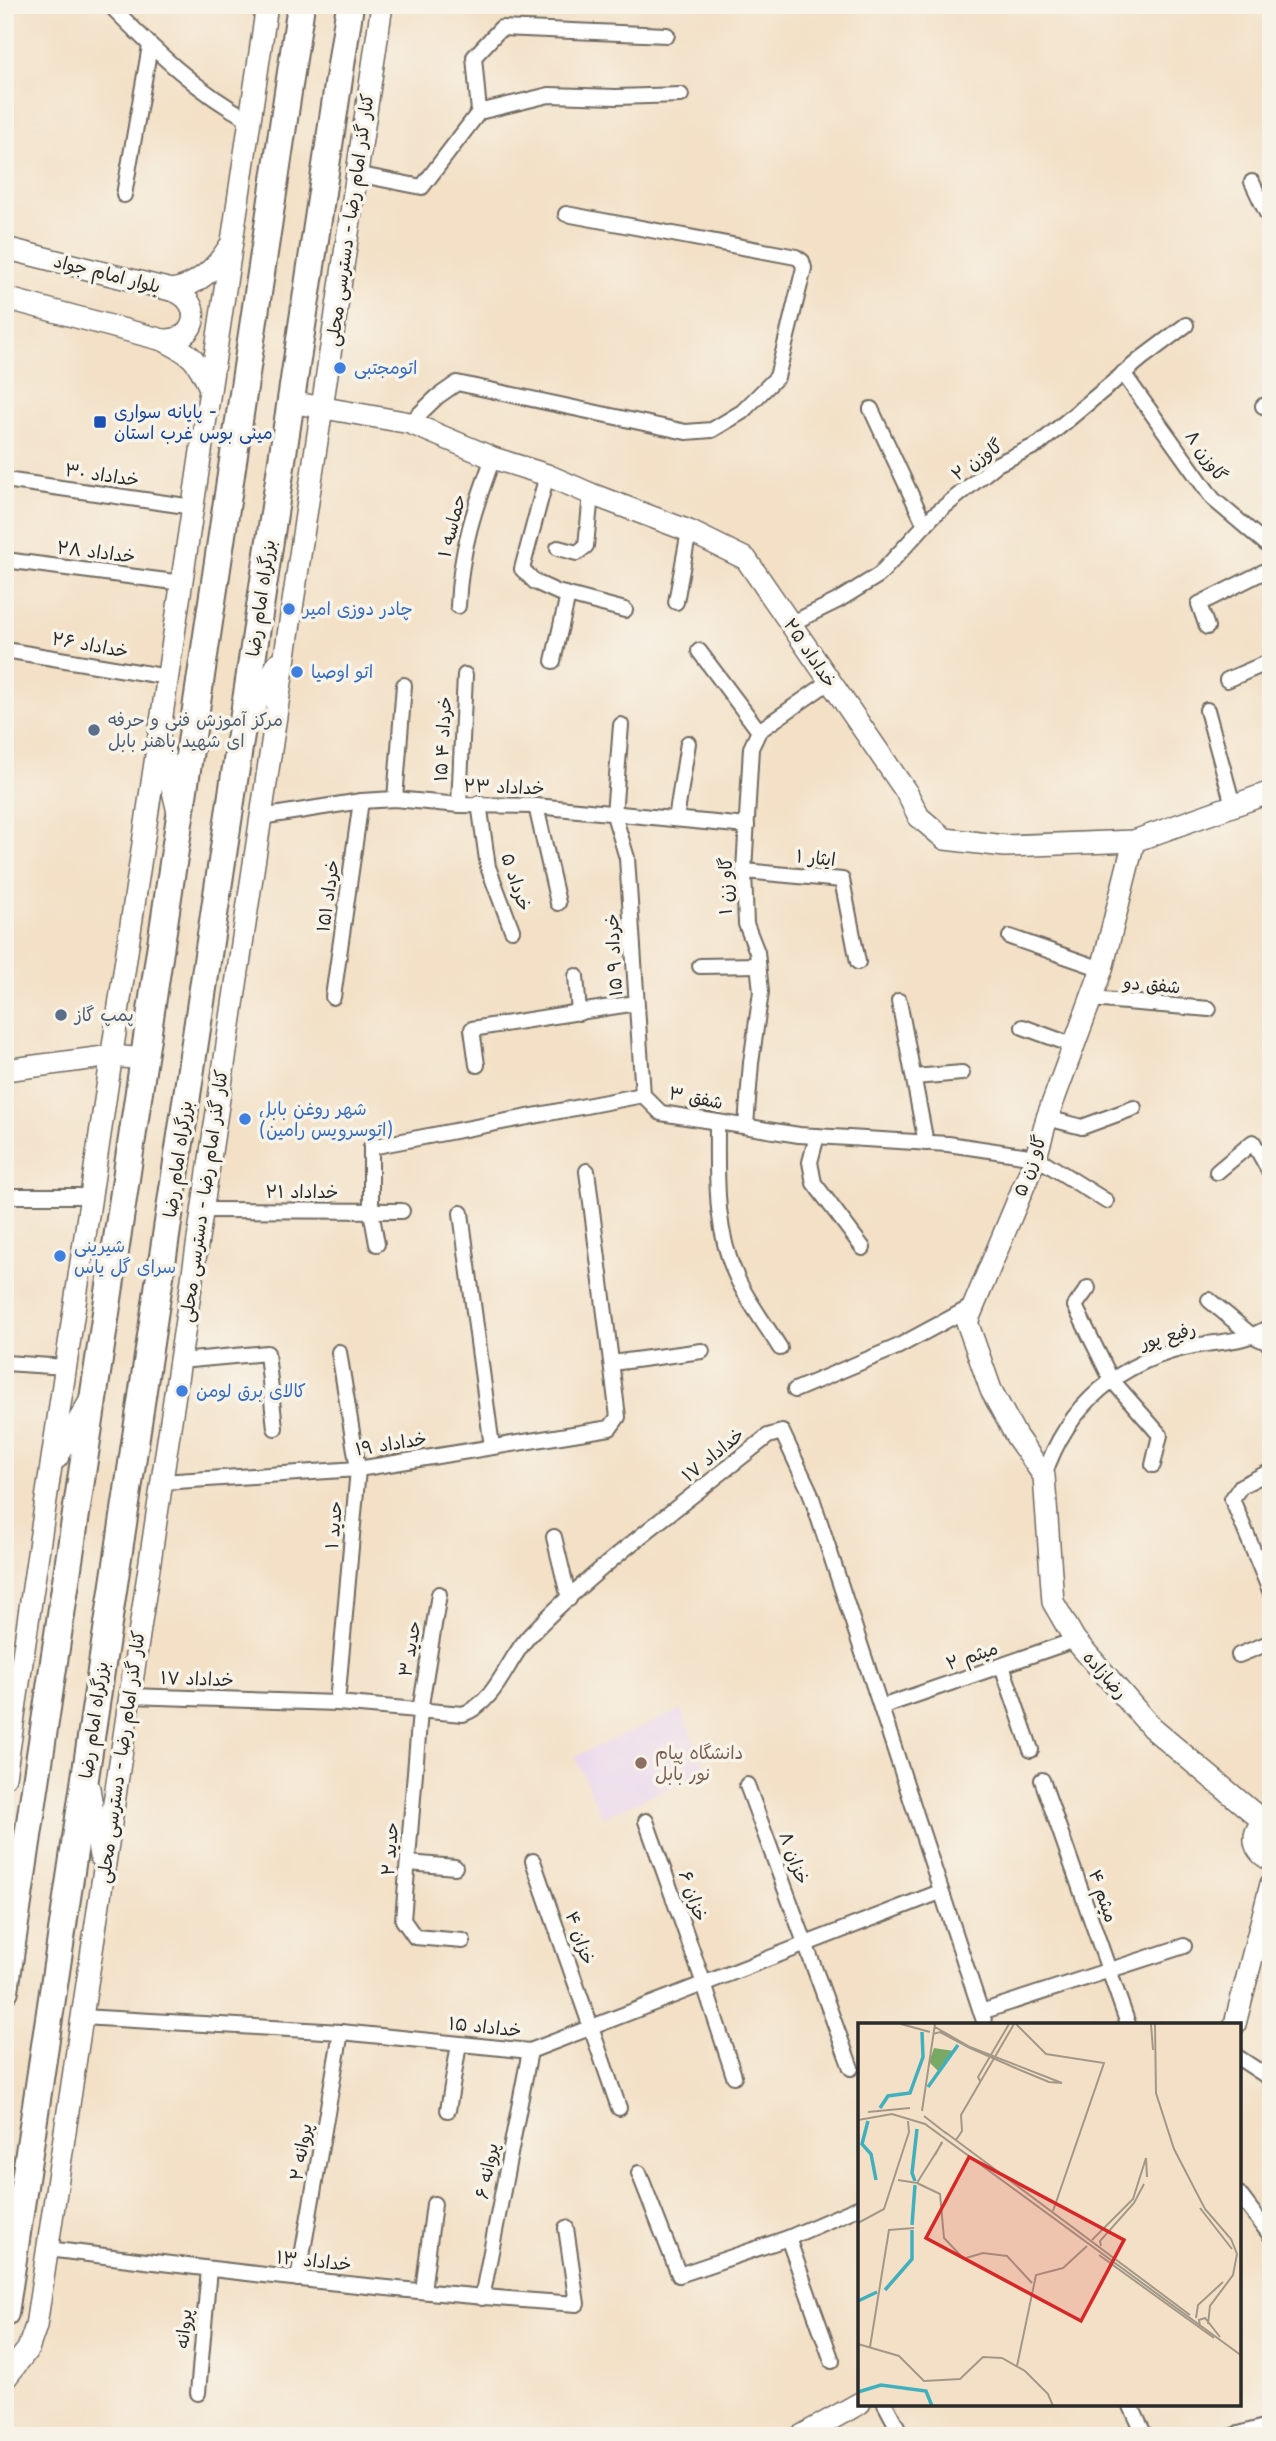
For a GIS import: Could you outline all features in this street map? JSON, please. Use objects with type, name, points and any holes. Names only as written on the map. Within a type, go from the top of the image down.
[{"type":"highway","points":[[5,1990],[301,5]]},
{"type":"highway","name":"بزرگراه امام رضا","points":[[5,2313],[350,5]]},
{"type":"main road","points":[[5,1777],[7,1723],[51,1468],[267,5]]},
{"type":"main road","points":[[365,5],[374,53]]},
{"type":"main road","name":"کنار گذر امام رضا - دسترسی محلی","points":[[5,2379],[21,2361],[33,2336],[48,2249],[382,5]]},
{"type":"main road","name":"بلوار امام جواد","points":[[5,248],[171,290],[186,286],[209,272],[223,258],[232,242]]},
{"type":"main road","points":[[163,340],[179,338],[190,329],[194,315],[189,301],[171,290]]},
{"type":"main road","points":[[5,298],[163,340],[197,362],[210,388]]},
{"type":"main road","name":"خداداد ۲۵","points":[[290,402],[410,423],[493,458],[547,475],[689,531],[746,559],[907,793],[919,817],[945,839],[1005,846],[1134,841],[1271,792]]},
{"type":"main road","points":[[241,732],[286,648]]},
{"type":"main road","points":[[160,732],[180,820]]},
{"type":"main road","name":"گاو زن ۵","points":[[1044,1476],[1016,1436],[990,1390],[967,1322],[1036,1157],[1047,1118],[1102,969],[1134,841]]},
{"type":"main road","points":[[5,1070],[112,1056],[144,1059]]},
{"type":"main road","points":[[51,1468],[94,1393]]},
{"type":"main road","name":"رضازاده","points":[[1044,1476],[1053,1602],[1075,1640],[1152,1728],[1267,1820]]},
{"type":"main road","points":[[109,1616],[141,1619]]},
{"type":"main road","points":[[86,1773],[103,1876]]},
{"type":"main road","points":[[1267,1820],[1257,1828],[1254,1837],[1260,1854],[1271,1860]]},
{"type":"main road","points":[[1236,2023],[1271,1884]]},
{"type":"main road","points":[[801,2436],[858,2404]]},
{"type":"street","points":[[110,5],[150,46],[230,110],[250,120]]},
{"type":"street","points":[[480,112],[474,57],[501,28],[667,35]]},
{"type":"street","points":[[124,195],[150,46]]},
{"type":"street","points":[[356,174],[422,187],[480,112],[548,96],[681,95]]},
{"type":"street","points":[[1252,182],[1271,222]]},
{"type":"street","points":[[410,423],[436,397],[457,383],[686,432],[712,430],[742,412],[777,377],[804,268],[802,261],[796,257],[566,214]]},
{"type":"street","name":"گاوزن ۲","points":[[790,624],[837,601],[879,575],[934,515],[997,464],[1039,444],[1123,373],[1186,325]]},
{"type":"street","name":"گاوزن ۸","points":[[1123,373],[1213,499],[1271,548]]},
{"type":"street","points":[[871,409],[925,525]]},
{"type":"street","name":"حماسه ۱","points":[[458,606],[459,578],[471,516],[493,458]]},
{"type":"street","points":[[547,475],[522,569],[535,582],[568,595],[625,610]]},
{"type":"street","name":"خداداد ۳۰","points":[[5,480],[193,507]]},
{"type":"street","points":[[558,548],[577,553],[586,545],[591,494]]},
{"type":"street","points":[[676,602],[689,531]]},
{"type":"street","name":"خداداد ۲۸","points":[[5,560],[182,583]]},
{"type":"street","points":[[1207,627],[1199,604],[1271,568]]},
{"type":"street","points":[[553,661],[568,595]]},
{"type":"street","name":"خداداد ۲۶","points":[[5,650],[168,677]]},
{"type":"street","points":[[699,651],[759,732],[829,682]]},
{"type":"street","points":[[1227,680],[1271,661]]},
{"type":"street","name":"۱۵ خرداد ۴","points":[[459,805],[465,675]]},
{"type":"street","points":[[395,799],[404,685]]},
{"type":"street","points":[[1207,710],[1233,805]]},
{"type":"street","points":[[614,815],[621,725]]},
{"type":"street","name":"گاو زن ۱","points":[[746,1125],[761,992],[757,952],[746,924],[744,871],[751,748],[759,732]]},
{"type":"street","points":[[676,819],[688,743]]},
{"type":"street","name":"خداداد ۲۳","points":[[261,817],[361,801],[395,799],[459,805],[479,803],[537,806],[747,826]]},
{"type":"street","name":"۱۵خرداد ۱","points":[[333,998],[361,801]]},
{"type":"street","name":"خرداد ۵","points":[[479,803],[488,867],[512,930]]},
{"type":"street","points":[[537,806],[558,902]]},
{"type":"street","name":"۱۵ خرداد ۹","points":[[614,815],[627,858],[643,1095]]},
{"type":"street","name":"ایثار ۱","points":[[744,871],[842,880],[858,962]]},
{"type":"street","points":[[1010,937],[1102,969]]},
{"type":"street","points":[[700,966],[758,965]]},
{"type":"street","points":[[576,976],[579,1013]]},
{"type":"street","name":"شفق دو","points":[[1091,999],[1209,1009]]},
{"type":"street","points":[[899,1001],[926,1143]]},
{"type":"street","points":[[477,1065],[472,1029],[636,1003]]},
{"type":"street","points":[[1023,1027],[1074,1046]]},
{"type":"street","points":[[914,1077],[962,1073]]},
{"type":"street","name":"شفق ۳","points":[[377,1244],[371,1211],[371,1147],[643,1095],[661,1113],[799,1135],[926,1143],[1036,1157]]},
{"type":"street","points":[[1047,1118],[1082,1127],[1134,1108]]},
{"type":"street","points":[[717,1122],[718,1202],[724,1245],[737,1279],[780,1348]]},
{"type":"street","points":[[817,1136],[810,1162],[814,1183],[863,1248]]},
{"type":"street","points":[[1217,1172],[1253,1142],[1271,1174]]},
{"type":"street","points":[[1036,1157],[1106,1201]]},
{"type":"street","points":[[587,1171],[612,1363],[702,1351]]},
{"type":"street","points":[[5,1196],[91,1196]]},
{"type":"street","name":"خداداد ۲۱","points":[[202,1210],[402,1211]]},
{"type":"street","points":[[461,1213],[492,1447]]},
{"type":"street","points":[[1088,1288],[1075,1306],[1111,1379],[1160,1435],[1153,1465]]},
{"type":"street","points":[[1209,1300],[1251,1335],[1271,1343]]},
{"type":"street","points":[[795,1390],[897,1347],[973,1306]]},
{"type":"street","name":"رفیع پور","points":[[1044,1476],[1053,1450],[1080,1410],[1111,1379],[1146,1360],[1194,1346],[1240,1341],[1271,1326]]},
{"type":"street","name":"حدید ۱","points":[[337,1703],[359,1469],[339,1352]]},
{"type":"street","points":[[180,1361],[267,1353],[275,1428]]},
{"type":"street","points":[[5,1363],[66,1367]]},
{"type":"street","name":"خداداد ۱۹","points":[[162,1482],[359,1469],[610,1428],[618,1417],[612,1363]]},
{"type":"street","name":"خداداد ۱۷","points":[[130,1696],[337,1703],[463,1714],[476,1710],[528,1637],[569,1599],[768,1436],[782,1432],[810,1492],[983,2018]]},
{"type":"street","points":[[1271,1471],[1241,1486],[1232,1499],[1271,1592]]},
{"type":"street","points":[[554,1537],[569,1599]]},
{"type":"street","name":"حدید ۳","points":[[419,1711],[439,1594]]},
{"type":"street","name":"میثم ۲","points":[[881,1707],[1075,1640]]},
{"type":"street","points":[[1238,1655],[1271,1642]]},
{"type":"street","points":[[1002,1666],[1031,1750]]},
{"type":"street","name":"حدید ۲","points":[[419,1711],[403,1920],[415,1937],[463,1941]]},
{"type":"street","name":"میثم ۴","points":[[1042,1780],[1127,2023]]},
{"type":"street","name":"خزان ۸","points":[[747,1785],[851,2068]]},
{"type":"street","name":"خزان ۶","points":[[646,1821],[734,2076]]},
{"type":"street","name":"خزان ۴","points":[[533,1861],[619,2108]]},
{"type":"street","points":[[409,1863],[455,1867]]},
{"type":"street","name":"خداداد ۱۵","points":[[82,2017],[341,2032],[530,2051],[940,1892]]},
{"type":"street","points":[[983,2018],[1184,1946]]},
{"type":"street","name":"پروانه ۲","points":[[298,2279],[341,2032]]},
{"type":"street","points":[[448,2110],[459,2044]]},
{"type":"street","name":"پروانه ۶","points":[[482,2298],[530,2051]]},
{"type":"street","points":[[1241,2059],[1271,2079]]},
{"type":"street","points":[[639,2173],[679,2276],[788,2238],[858,2207]]},
{"type":"street","points":[[1241,2197],[1271,2236]]},
{"type":"street","points":[[423,2291],[434,2204]]},
{"type":"street","name":"خداداد ۱۳","points":[[48,2249],[298,2279],[482,2298],[577,2304],[566,2228]]},
{"type":"street","points":[[788,2238],[832,2361]]},
{"type":"street","name":"پروانه","points":[[198,2393],[209,2269]]},
{"type":"street","points":[[886,2406],[902,2436]]},
{"type":"street","points":[[1131,2406],[1144,2436]]},
{"type":"street","points":[[1232,2436],[1271,2425]]},
{"type":"shaded area","name":"دانشگاه پیام نور بابل","points":[[681,1710],[707,1771],[602,1817],[575,1756]]},
{"type":"place","name":"اتومجتبی","points":[[340,368]]},
{"type":"place","name":"پایانه سواری - مینی بوس غرب استان","points":[[100,422]]},
{"type":"place","name":"چادر دوزی امیر","points":[[289,609]]},
{"type":"place","name":"اتو اوصیا","points":[[297,672]]},
{"type":"place","name":"مرکز آموزش فنی و حرفه ای شهید باهنر بابل","points":[[94,730]]},
{"type":"place","name":"پمپ گاز","points":[[61,1015]]},
{"type":"place","name":"شهر روغن بابل (اتوسرویس رامین)","points":[[245,1119]]},
{"type":"place","name":"شیرینی سرای گل یاس","points":[[60,1256]]},
{"type":"place","name":"کالای برق لومن","points":[[182,1391]]},
{"type":"place","name":"دانشگاه پیام نور بابل","points":[[641,1763]]}]
